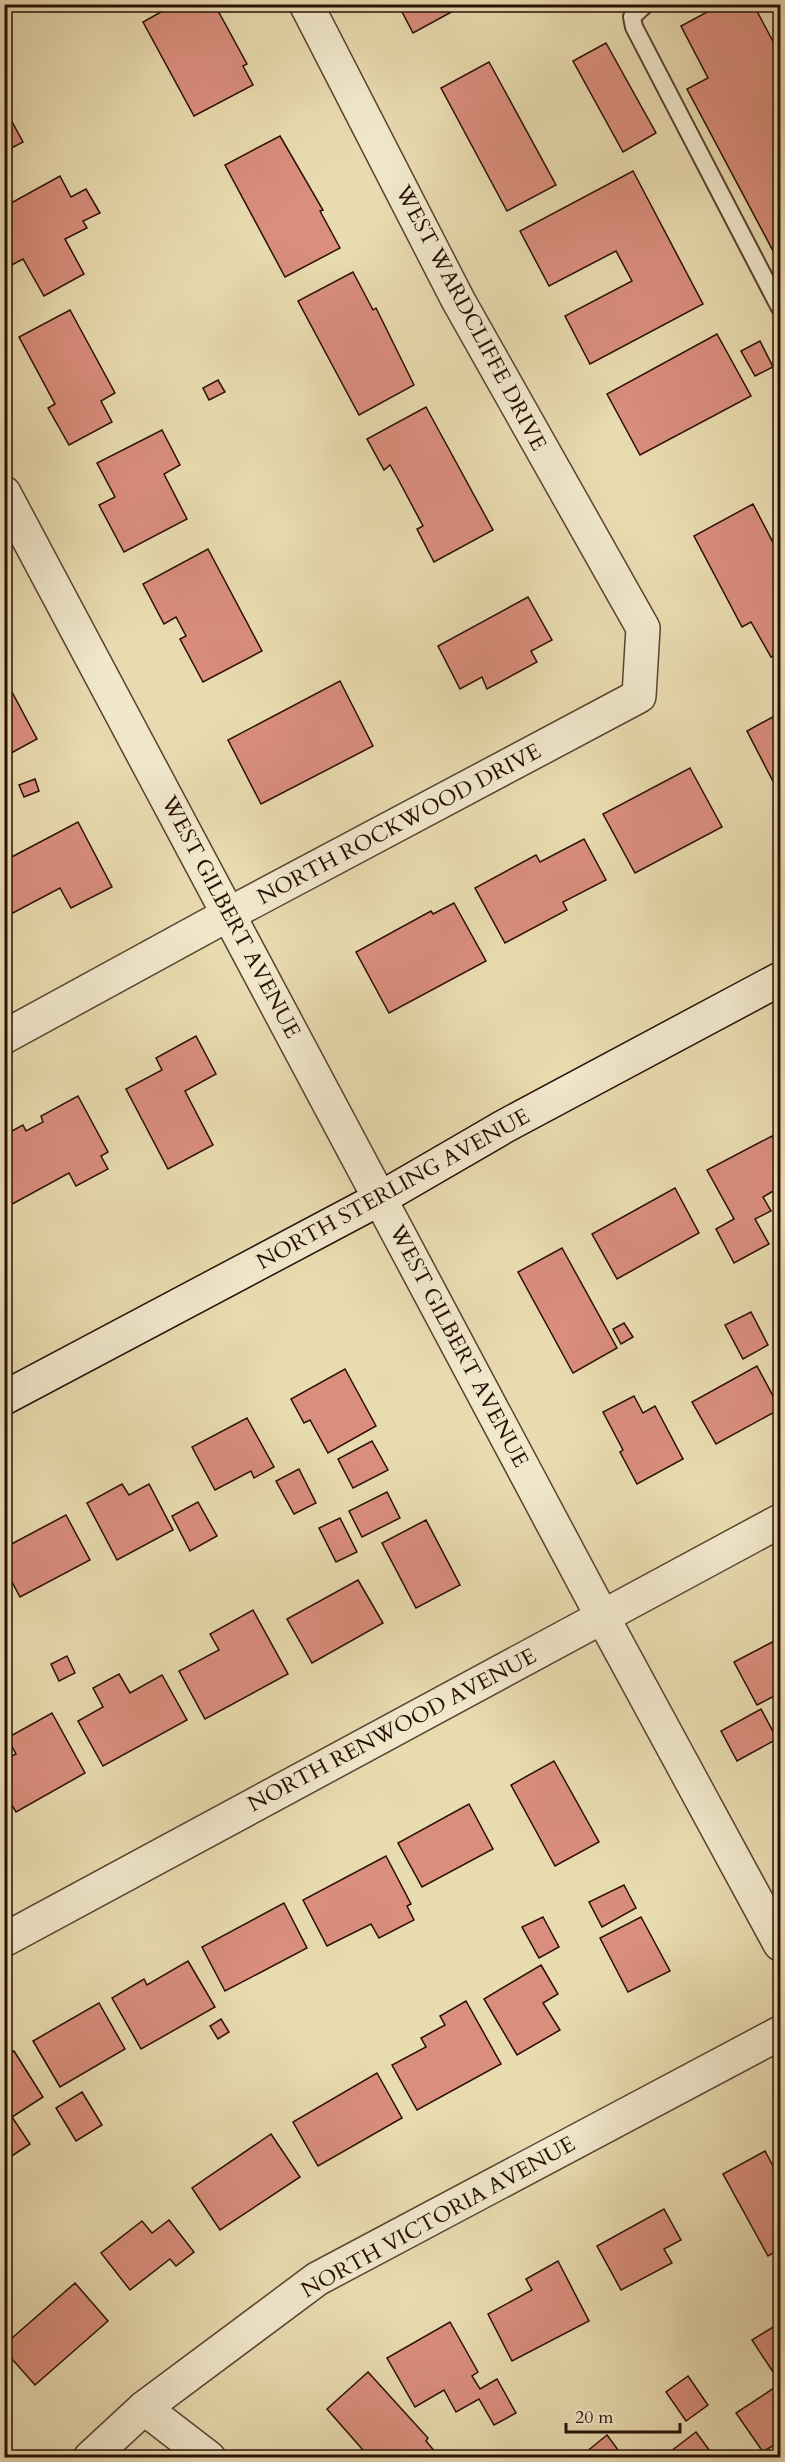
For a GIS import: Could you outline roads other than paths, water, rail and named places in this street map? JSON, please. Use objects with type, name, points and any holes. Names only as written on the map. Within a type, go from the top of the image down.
[{"type":"street","name":"WEST WARDCLIFFE DRIVE","points":[[306,4],[458,300],[642,628]]},
{"type":"street","name":"WEST GILBERT AVENUE","points":[[4,493],[602,1616],[780,1944]]},
{"type":"street","name":"NORTH ROCKWOOD DRIVE","points":[[4,1037],[229,914],[639,696],[642,628]]},
{"type":"street","name":"NORTH STERLING AVENUE","points":[[4,1398],[381,1198],[505,1126],[780,979]]},
{"type":"street","name":"NORTH RENWOOD AVENUE","points":[[4,1940],[780,1521]]},
{"type":"street","name":"NORTH VICTORIA AVENUE","points":[[90,2457],[144,2408],[317,2279],[780,2033]]},
{"type":"street","points":[[144,2408],[209,2457]]},
{"type":"lane","points":[[646,4],[632,17],[634,27],[780,308]]}]
